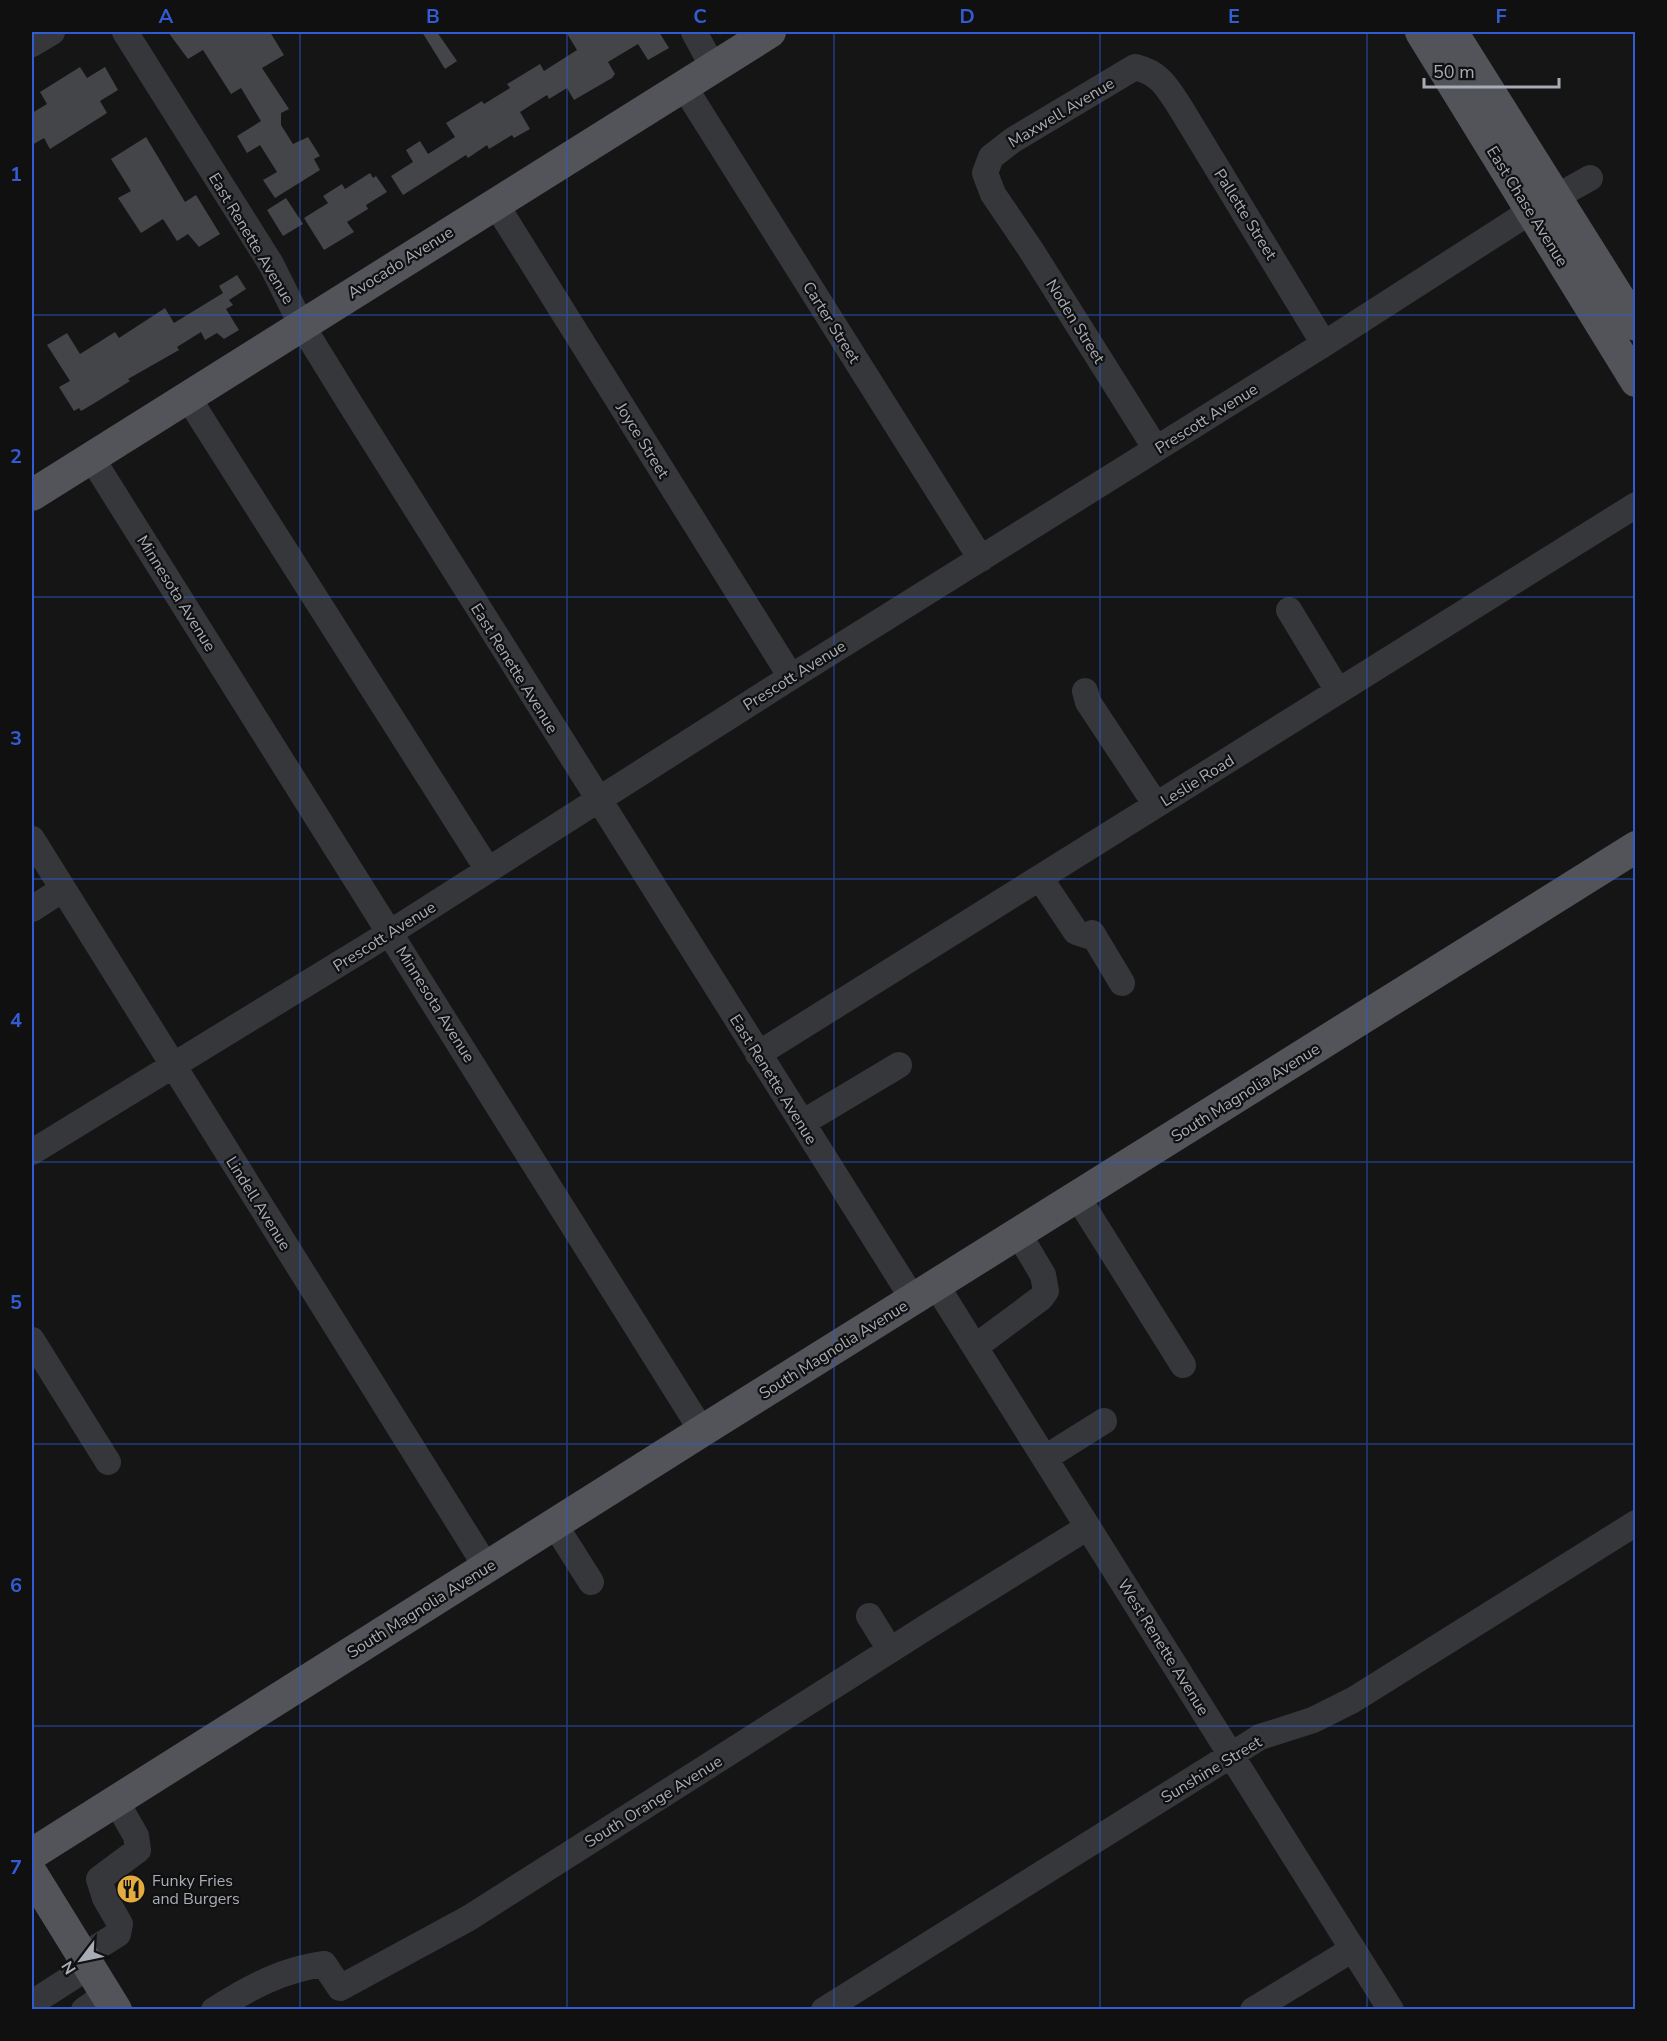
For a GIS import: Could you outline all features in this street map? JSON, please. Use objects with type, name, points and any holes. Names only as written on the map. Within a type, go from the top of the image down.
[{"type":"main road","name":"Avocado Avenue","points":[[32,495],[495,202],[770,32]]},
{"type":"main road","name":"East Chase Avenue","points":[[1421,32],[1544,204],[1634,318]]},
{"type":"main road","name":"East Chase Avenue","points":[[1452,32],[1635,381]]},
{"type":"main road","name":"South Magnolia Avenue","points":[[32,1854],[702,1431],[1635,848]]},
{"type":"main road","points":[[32,1874],[86,1961],[102,2004]]},
{"type":"street","points":[[32,44],[52,32]]},
{"type":"street","name":"East Renette Avenue","points":[[125,32],[271,264],[301,324],[758,1054],[802,1123],[924,1292]]},
{"type":"street","points":[[694,32],[713,67]]},
{"type":"street","name":"Maxwell Avenue","points":[[993,195],[985,173],[991,157],[1012,140],[1135,67],[1151,71],[1165,85]]},
{"type":"street","name":"Carter Street","points":[[683,85],[981,559]]},
{"type":"street","name":"Pallette Street","points":[[1165,85],[1273,256],[1324,344]]},
{"type":"street","name":"Prescott Avenue","points":[[32,1152],[390,932],[1544,204],[1590,178]]},
{"type":"street","name":"Noden Street","points":[[993,195],[1027,243],[1156,449]]},
{"type":"street","name":"Joyce Street","points":[[495,202],[792,677]]},
{"type":"street","points":[[187,396],[488,870]]},
{"type":"street","name":"Minnesota Avenue","points":[[91,457],[702,1431]]},
{"type":"street","name":"Leslie Road","points":[[758,1054],[1635,505]]},
{"type":"street","points":[[1289,610],[1338,692]]},
{"type":"street","points":[[1085,691],[1088,702],[1156,805]]},
{"type":"street","name":"Lindell Avenue","points":[[32,839],[487,1568]]},
{"type":"street","points":[[1040,878],[1076,932],[1088,936],[1092,933],[1122,983]]},
{"type":"street","points":[[32,909],[63,889]]},
{"type":"street","points":[[802,1123],[899,1065]]},
{"type":"street","points":[[1077,1196],[1183,1365]]},
{"type":"street","points":[[975,1347],[1041,1298],[1046,1291],[1042,1275],[1018,1233]]},
{"type":"street","name":"West Renette Avenue","points":[[924,1292],[975,1347],[1391,2010]]},
{"type":"street","points":[[32,1340],[108,1462]]},
{"type":"street","points":[[1044,1458],[1104,1421]]},
{"type":"street","name":"Sunshine Street","points":[[824,2010],[1260,1737],[1313,1720],[1353,1700],[1635,1523]]},
{"type":"street","points":[[555,1525],[591,1582]]},
{"type":"street","name":"South Orange Avenue","points":[[214,2010],[253,1985],[302,1967],[324,1964],[340,1988],[469,1918],[1088,1527]]},
{"type":"street","points":[[869,1616],[890,1650]]},
{"type":"street","points":[[32,2003],[118,1934],[120,1924],[105,1898],[99,1879],[138,1850],[136,1836],[116,1801]]},
{"type":"street","points":[[1253,2010],[1353,1948]]},
{"type":"building","points":[[168,32],[270,32],[284,55],[262,68],[289,109],[281,113],[281,125],[293,144],[308,137],[320,156],[314,159],[320,170],[275,198],[263,180],[277,172],[260,145],[247,153],[237,136],[261,121],[241,88],[231,94],[203,50],[188,59]]},
{"type":"building","points":[[422,32],[437,32],[457,61],[445,69]]},
{"type":"building","points":[[566,32],[659,32],[669,48],[648,60],[638,44],[608,62],[615,74],[612,78],[574,100],[567,88],[549,99],[547,95],[520,112],[530,129],[514,138],[512,135],[489,149],[487,145],[468,158],[466,155],[403,195],[391,176],[413,162],[406,150],[420,141],[428,154],[455,137],[446,123],[482,101],[484,104],[510,88],[507,84],[540,64],[544,71],[577,50]]},
{"type":"building","points":[[80,67],[87,78],[105,67],[118,90],[100,101],[107,113],[50,149],[44,138],[32,145],[32,113],[47,104],[40,92]]},
{"type":"building","points":[[146,137],[185,202],[196,195],[220,234],[199,247],[188,234],[177,241],[163,219],[141,233],[118,198],[131,191],[111,159]]},
{"type":"building","points":[[370,173],[373,178],[376,176],[387,192],[366,205],[368,209],[347,222],[354,232],[324,250],[304,218],[328,203],[323,196],[342,184],[345,189]]},
{"type":"building","points":[[286,198],[303,224],[283,236],[267,210]]},
{"type":"building","points":[[237,275],[246,289],[229,300],[233,305],[226,309],[239,330],[224,339],[217,333],[205,340],[201,332],[177,347],[179,350],[128,379],[130,381],[81,411],[79,408],[74,411],[59,387],[70,381],[47,345],[67,333],[80,354],[115,332],[119,338],[165,308],[174,323],[223,293],[219,286]]},
{"type":"place","name":"Funky Fries and Burgers","points":[[131,1889]]}]
